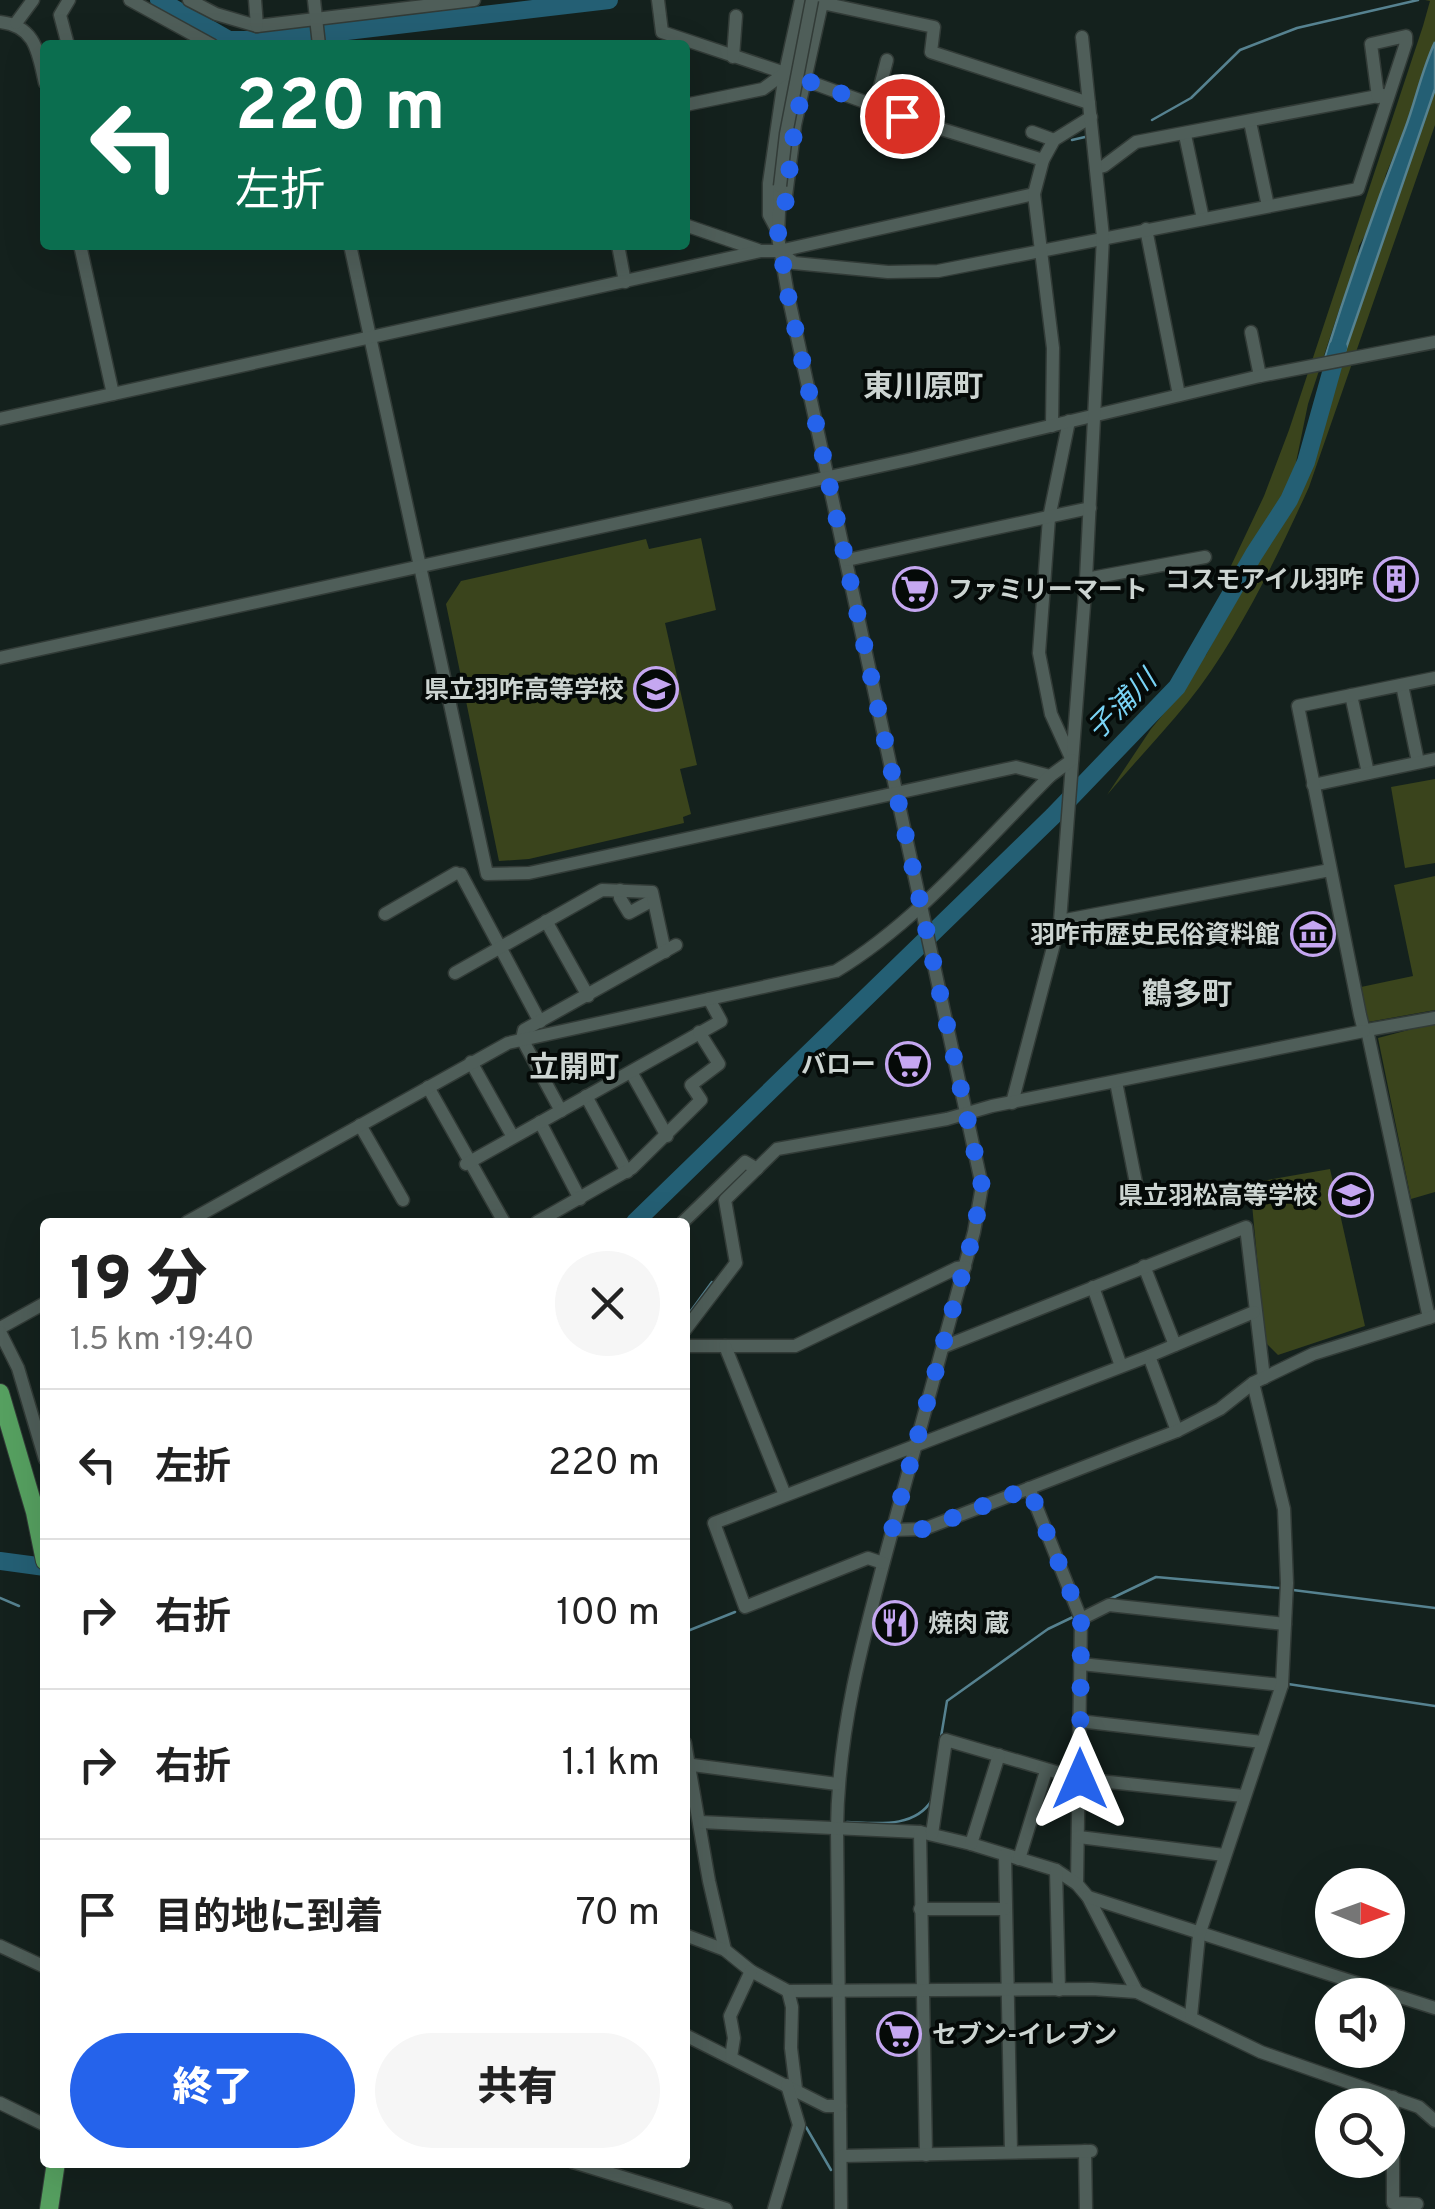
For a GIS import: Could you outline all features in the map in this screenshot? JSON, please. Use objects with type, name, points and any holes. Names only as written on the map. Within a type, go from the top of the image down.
[{"type":"highway","points":[[0,1393],[40,1538]]},
{"type":"highway","points":[[48,2209],[55,2168]]},
{"type":"street","points":[[16,23],[33,0]]},
{"type":"street","points":[[67,40],[60,15],[68,0]]},
{"type":"street","points":[[130,0],[203,40]]},
{"type":"street","points":[[189,0],[216,14],[257,26],[316,20],[378,5],[474,0]]},
{"type":"street","points":[[254,0],[257,26]]},
{"type":"street","points":[[314,0],[318,40]]},
{"type":"street","points":[[778,232],[768,215],[768,183],[801,0]]},
{"type":"street","points":[[778,232],[805,80],[814,1]]},
{"type":"street","points":[[814,1],[934,27],[931,52],[1090,110]]},
{"type":"street","points":[[814,1],[786,134],[780,186],[780,251],[982,1186],[965,1267],[883,1563],[844,1721],[837,1784],[841,2209]]},
{"type":"street","points":[[658,3],[662,32],[685,40]]},
{"type":"street","points":[[734,57],[736,16]]},
{"type":"street","points":[[0,22],[16,23],[32,38],[40,55]]},
{"type":"street","points":[[1012,1103],[1060,921],[1086,579],[1103,237],[1082,37]]},
{"type":"street","points":[[690,42],[940,129],[1043,160]]},
{"type":"street","points":[[876,106],[887,60]]},
{"type":"street","points":[[690,104],[764,89],[785,73]]},
{"type":"street","points":[[780,251],[794,263],[888,272],[964,268],[1103,237],[1358,189],[1384,95],[1136,142],[1096,168]]},
{"type":"street","points":[[1052,426],[1054,348],[1034,194],[1043,160],[1054,140],[1090,110]]},
{"type":"street","points":[[1250,122],[1268,206]]},
{"type":"street","points":[[888,143],[940,129]]},
{"type":"street","points":[[1032,132],[1054,140]]},
{"type":"street","points":[[1185,135],[1203,218]]},
{"type":"street","points":[[0,419],[1034,194]]},
{"type":"street","points":[[690,227],[761,251]]},
{"type":"street","points":[[1146,230],[1179,395]]},
{"type":"street","points":[[81,250],[113,394]]},
{"type":"street","points":[[351,250],[487,874]]},
{"type":"street","points":[[619,250],[626,282]]},
{"type":"street","points":[[1251,332],[1260,376]]},
{"type":"street","points":[[0,658],[828,478],[1260,376],[1435,342]]},
{"type":"street","points":[[1068,421],[1049,518],[1039,653],[1050,714],[1072,760]]},
{"type":"street","points":[[847,560],[1090,508]]},
{"type":"street","points":[[1086,579],[1205,557]]},
{"type":"street","points":[[892,1530],[924,1529],[1178,1431],[1220,1409],[1258,1380],[1313,1354],[1432,1317],[1365,1031],[1298,706],[1435,678]]},
{"type":"street","points":[[1402,685],[1418,762]]},
{"type":"street","points":[[1352,695],[1368,774]]},
{"type":"street","points":[[1313,784],[1435,759]]},
{"type":"street","points":[[195,1218],[472,1062],[522,1039],[836,971],[922,908],[1050,776],[1072,760]]},
{"type":"street","points":[[436,872],[530,872],[1016,767],[1050,776]]},
{"type":"street","points":[[1060,921],[1330,870]]},
{"type":"street","points":[[385,914],[459,873]]},
{"type":"street","points":[[459,873],[540,1022]]},
{"type":"street","points":[[455,974],[602,890],[652,892],[670,949],[524,1030],[522,1039],[561,1110]]},
{"type":"street","points":[[620,890],[620,898],[629,912],[653,900]]},
{"type":"street","points":[[546,921],[588,996]]},
{"type":"street","points":[[468,1162],[722,1021],[709,999]]},
{"type":"street","points":[[690,1323],[736,1263],[725,1200],[777,1148],[1435,1018]]},
{"type":"street","points":[[544,1218],[627,1172],[701,1100],[691,1085],[719,1064],[699,1032]]},
{"type":"street","points":[[472,1062],[513,1137]]},
{"type":"street","points":[[631,1072],[667,1136]]},
{"type":"street","points":[[1116,1082],[1136,1183]]},
{"type":"street","points":[[428,1087],[502,1218]]},
{"type":"street","points":[[586,1096],[627,1172]]},
{"type":"street","points":[[540,1122],[580,1199]]},
{"type":"street","points":[[360,1125],[403,1200]]},
{"type":"street","points":[[687,1218],[744,1162],[756,1169]]},
{"type":"street","points":[[943,1347],[1246,1227],[1258,1380],[1284,1509],[1287,1583],[1282,1685],[1199,1935],[1191,2016]]},
{"type":"street","points":[[1144,1266],[1175,1346]]},
{"type":"street","points":[[690,1346],[795,1346],[965,1267]]},
{"type":"street","points":[[1092,1287],[1121,1366]]},
{"type":"street","points":[[40,1306],[0,1330],[18,1368],[40,1442]]},
{"type":"street","points":[[883,1563],[868,1558],[746,1607],[714,1522],[1175,1346],[1254,1312]]},
{"type":"street","points":[[725,1346],[786,1495]]},
{"type":"street","points":[[1148,1356],[1178,1431]]},
{"type":"street","points":[[1029,1488],[1081,1619],[1077,1884]]},
{"type":"street","points":[[1081,1619],[1109,1605],[1285,1624]]},
{"type":"street","points":[[1081,1664],[1282,1685]]},
{"type":"street","points":[[1079,1722],[1262,1742]]},
{"type":"street","points":[[926,2155],[920,1910],[926,1833],[946,1740],[1080,1779],[1243,1796]]},
{"type":"street","points":[[971,1844],[999,1755]]},
{"type":"street","points":[[690,1764],[837,1784]]},
{"type":"street","points":[[1011,2152],[1005,1908],[1012,1857],[1046,1770]]},
{"type":"street","points":[[690,1784],[725,1950]]},
{"type":"street","points":[[695,1818],[926,1833],[1056,1870],[1088,1897],[1137,1992]]},
{"type":"street","points":[[1079,1837],[1224,1855]]},
{"type":"street","points":[[1056,1870],[1059,1990]]},
{"type":"street","points":[[1088,1897],[1435,2008]]},
{"type":"street","points":[[920,1910],[1005,1908]]},
{"type":"street","points":[[690,1937],[725,1950],[751,1971],[788,1991],[1137,1992],[1261,2052],[1365,2088]]},
{"type":"street","points":[[0,1946],[40,1965]]},
{"type":"street","points":[[731,2056],[734,2038],[730,2016],[751,1971]]},
{"type":"street","points":[[774,2209],[800,2125],[792,2087],[792,2007],[788,1991]]},
{"type":"street","points":[[690,2037],[826,2106],[840,2106]]},
{"type":"street","points":[[1405,2102],[1435,2110]]},
{"type":"street","points":[[0,2103],[40,2123]]},
{"type":"street","points":[[1419,2107],[1435,2121]]},
{"type":"street","points":[[841,2156],[1088,2151],[1086,2209]]},
{"type":"street","points":[[607,2168],[686,2203],[726,2209]]},
{"type":"street","points":[[1393,2178],[1393,2202],[1416,2204]]},
{"type":"green space","points":[[1425,0],[1435,0],[1435,42],[1386,174],[1374,219],[1359,246],[1354,275],[1308,404],[1293,477],[1237,567],[1229,570],[1264,496],[1289,430],[1423,26],[1430,1]]},
{"type":"green space","points":[[1435,89],[1435,125],[1297,514],[1223,653],[1178,714],[1107,795],[1151,729],[1183,690],[1191,670],[1206,655],[1260,553],[1297,494]]},
{"type":"green space","points":[[701,538],[716,610],[665,623],[697,765],[680,769],[691,814],[683,817],[684,823],[529,859],[499,861],[446,604],[461,581],[646,539],[649,549]]},
{"type":"green space","points":[[1435,779],[1435,863],[1405,868],[1391,787]]},
{"type":"green space","points":[[1435,876],[1435,1010],[1368,1022],[1361,987],[1413,976],[1394,885]]},
{"type":"green space","points":[[1435,1023],[1435,1192],[1411,1199],[1378,1038]]},
{"type":"green space","points":[[1330,1169],[1365,1326],[1278,1355],[1265,1342],[1250,1183]]},
{"type":"water","points":[[1435,42],[1435,89],[1343,357],[1324,361],[1363,244]]},
{"type":"waterway","points":[[159,0],[229,40],[271,40],[609,0]]},
{"type":"waterway","points":[[1152,120],[1191,98],[1240,50],[1297,28],[1418,0]]},
{"type":"waterway","points":[[1072,140],[1085,137]]},
{"type":"waterway","name":"子浦川","points":[[639,1218],[1053,816],[1177,687],[1289,500],[1306,462],[1338,348]]},
{"type":"waterway","points":[[690,1312],[712,1282]]},
{"type":"waterway","name":"子浦川","points":[[0,1561],[40,1566]]},
{"type":"waterway","points":[[1108,1600],[1156,1577],[1279,1588]]},
{"type":"waterway","points":[[1293,1590],[1435,1608]]},
{"type":"waterway","points":[[0,1598],[19,1606]]},
{"type":"waterway","points":[[690,1630],[735,1612]]},
{"type":"waterway","points":[[941,1737],[947,1701],[1048,1629],[1073,1617]]},
{"type":"waterway","points":[[1288,1684],[1435,1706]]},
{"type":"waterway","points":[[847,1822],[905,1820],[932,1800]]},
{"type":"waterway","points":[[806,2127],[831,2170]]},
{"type":"place","name":"コスモアイル羽咋","points":[[1396,579]]},
{"type":"place","name":"ファミリーマート","points":[[915,589]]},
{"type":"place","name":"県立羽咋高等学校","points":[[656,689]]},
{"type":"place","name":"羽咋市歴史民俗資料館","points":[[1313,934]]},
{"type":"place","name":"バロー","points":[[908,1064]]},
{"type":"place","name":"県立羽松高等学校","points":[[1351,1195]]},
{"type":"place","name":"焼肉 蔵","points":[[895,1623]]},
{"type":"place","name":"セブン-イレブン","points":[[899,2034]]},
{"type":"district","name":"東川原町","points":[[923,386]]},
{"type":"district","name":"鶴多町","points":[[1187,994]]},
{"type":"district","name":"立開町","points":[[574,1067]]},
{"type":"route","points":[[902,116],[805,80],[778,232],[788,295],[982,1186],[974,1232],[892,1530],[924,1529],[1029,1488],[1081,1619],[1080,1779]]}]
